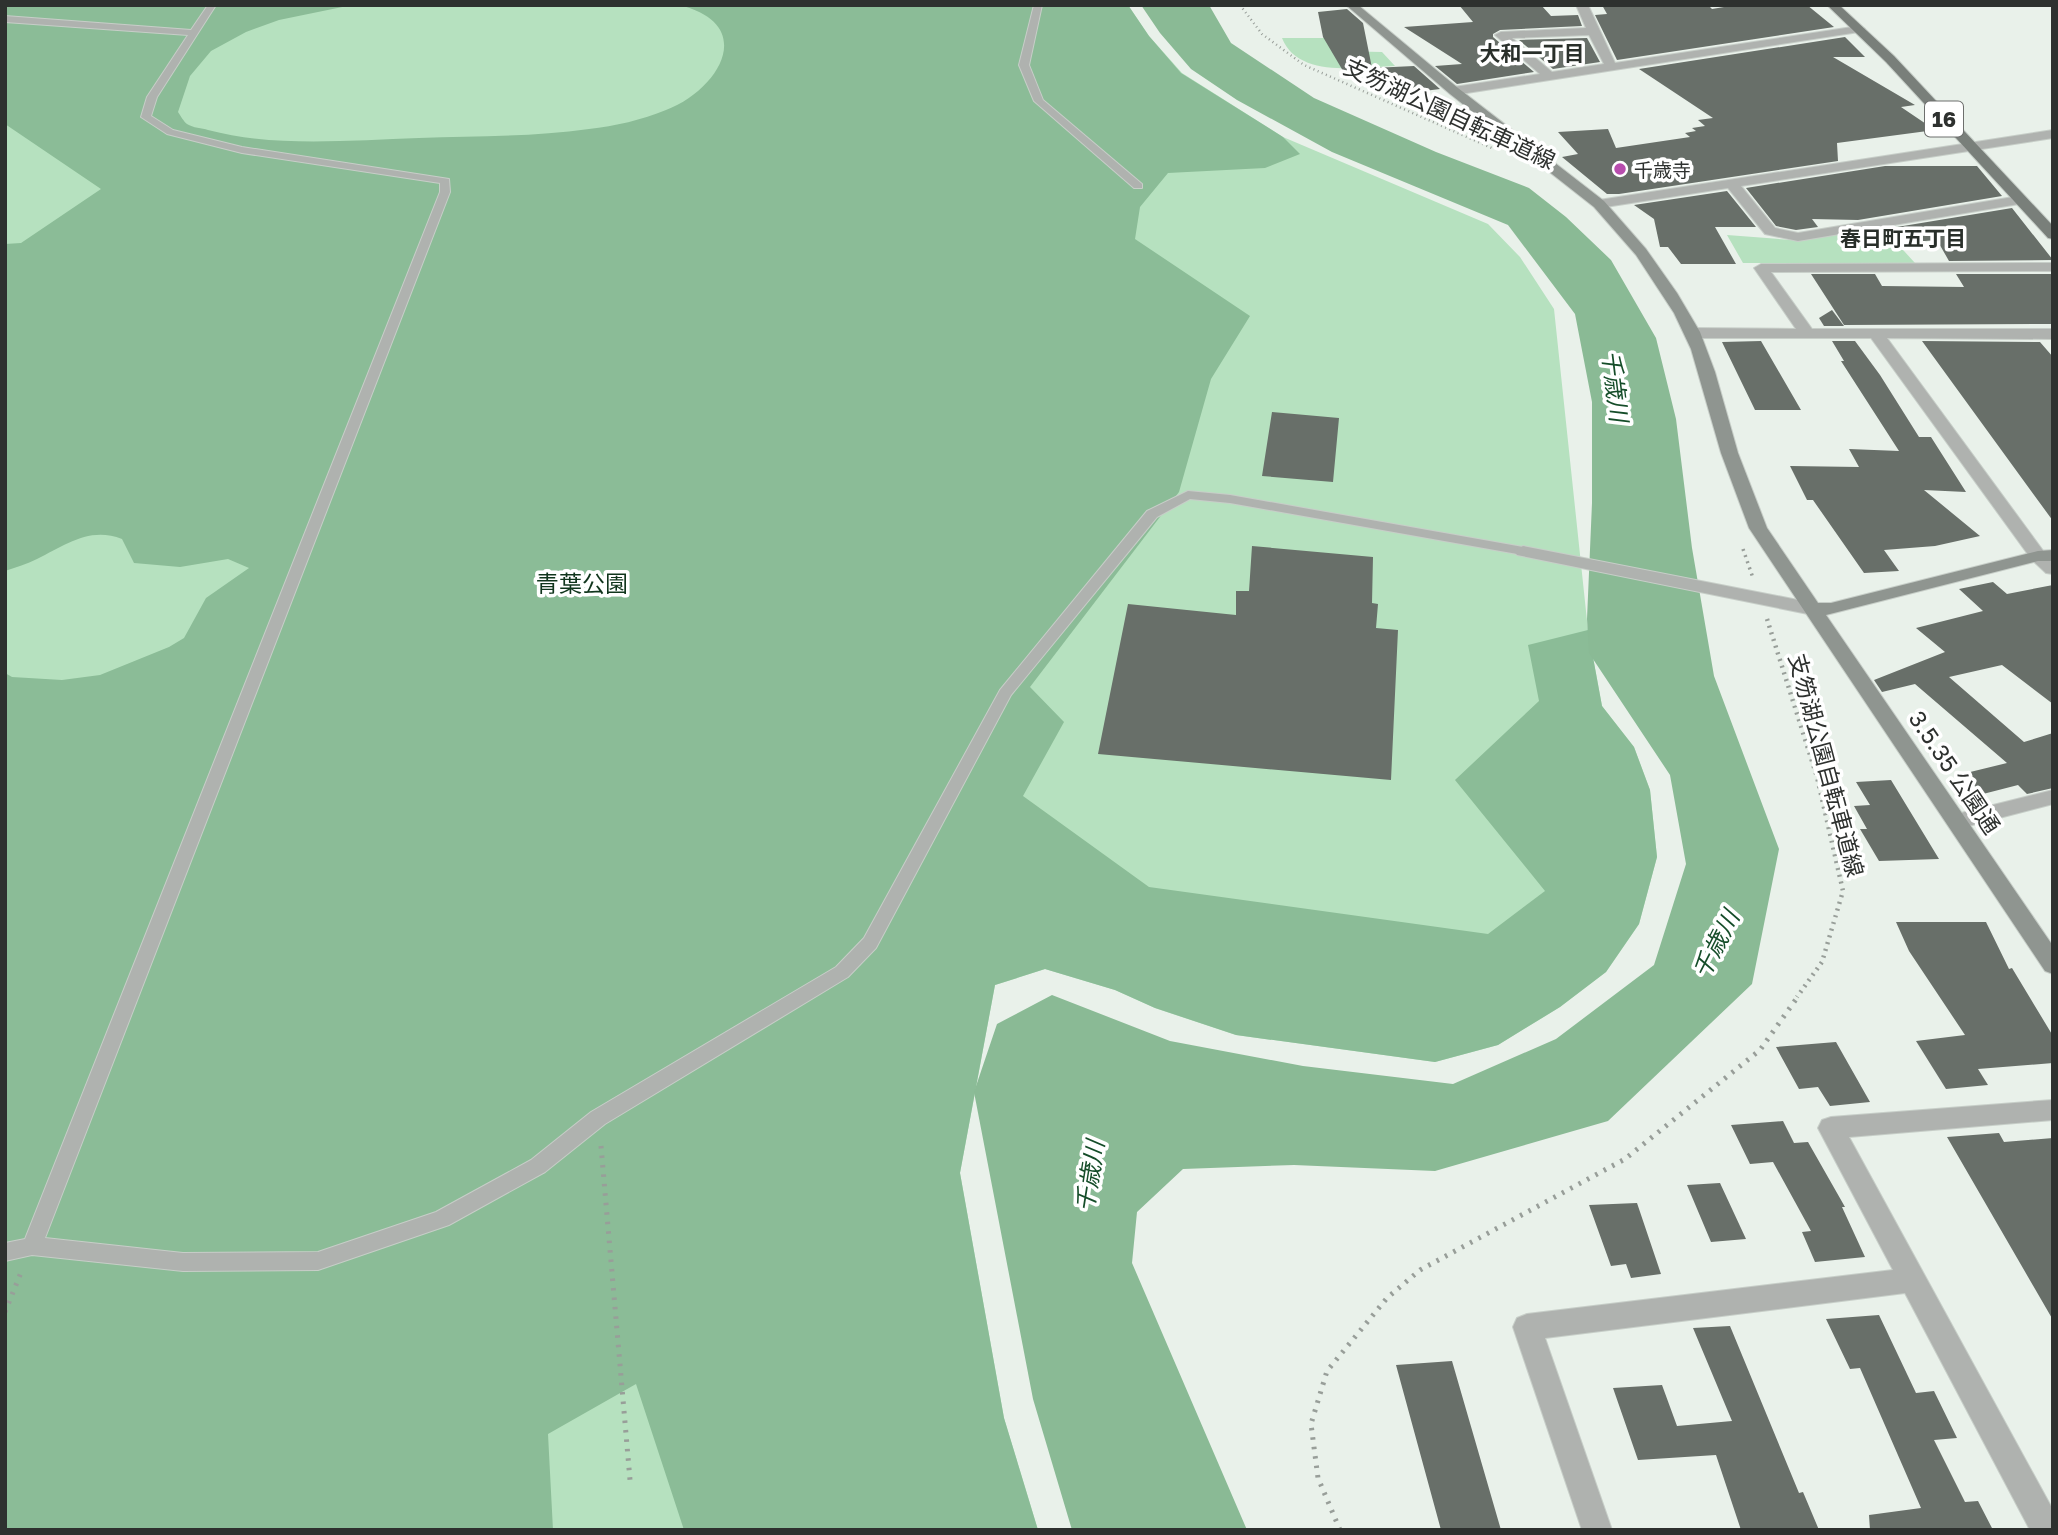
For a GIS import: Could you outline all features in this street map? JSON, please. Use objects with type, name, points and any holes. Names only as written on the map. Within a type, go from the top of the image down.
[{"type":"main road","name":"16","points":[[1832,5],[1891,59],[1968,147],[2053,235]]},
{"type":"street","name":"3.5.35 公園通","points":[[1351,5],[1454,91],[1599,204],[1615,218],[1641,252],[1692,333],[1699,349],[1727,446],[1758,527],[2053,965]]},
{"type":"street","points":[[1583,5],[1606,60],[1613,67]]},
{"type":"street","points":[[1454,91],[1858,29]]},
{"type":"street","points":[[1550,76],[1501,35],[1593,31]]},
{"type":"street","points":[[1599,204],[2053,134]]},
{"type":"street","points":[[1732,184],[1770,231],[1798,237],[2019,200]]},
{"type":"street","points":[[1807,333],[1761,268],[2053,267]]},
{"type":"street","points":[[1692,333],[2053,334]]},
{"type":"street","points":[[1875,333],[2053,569]]},
{"type":"street","points":[[1523,551],[1813,609],[1831,608],[2045,556]]},
{"type":"street","points":[[1956,821],[2053,796]]},
{"type":"street","points":[[2047,1530],[1831,1128],[2053,1110]]},
{"type":"street","points":[[1597,1530],[1527,1327],[1912,1280]]},
{"type":"lane","points":[[32,1247],[445,192],[445,181],[242,150],[170,132],[146,117],[152,97],[212,5]]},
{"type":"lane","points":[[1038,5],[1024,65],[1039,101],[1139,186]]},
{"type":"lane","points":[[5,19],[193,33]]},
{"type":"lane","points":[[5,1252],[32,1247],[183,1262],[318,1261],[442,1219],[538,1166],[598,1118],[842,972],[870,943],[1005,693],[1153,514],[1188,495],[1230,499],[1523,551]]},
{"type":"path","name":"支笏湖公園自転車道線","points":[[1240,5],[1262,34],[1304,65],[1503,153]]},
{"type":"path","name":"支笏湖公園自転車道線","points":[[1340,1530],[1318,1478],[1311,1424],[1327,1371],[1387,1298],[1420,1270],[1625,1159],[1759,1050],[1822,962],[1843,891],[1817,777],[1777,644],[1742,546]]},
{"type":"path","points":[[598,1118],[629,1479]]},
{"type":"path","points":[[5,1312],[32,1247]]},
{"type":"green space","name":"青葉公園","points":[[5,5],[1128,5],[1149,36],[1182,73],[1283,137],[1488,224],[1520,257],[1554,309],[1588,630],[1602,706],[1634,747],[1650,790],[1657,857],[1639,924],[1606,972],[1560,1007],[1498,1045],[1435,1062],[1236,1035],[1155,1008],[1115,990],[1045,969],[995,985],[960,1173],[1004,1418],[1038,1530],[5,1530]]},
{"type":"green space","name":"青葉公園","points":[[5,5],[352,5],[279,20],[246,32],[211,51],[190,76],[178,112],[187,124],[234,136],[313,142],[547,134],[609,126],[657,114],[685,100],[702,87],[715,73],[722,57],[724,41],[718,26],[703,14],[679,5],[1128,5],[1149,36],[1181,73],[1283,137],[1300,154],[1265,168],[1168,173],[1140,207],[1135,239],[1250,316],[1211,379],[1179,492],[1030,687],[1064,722],[1023,796],[1149,887],[1488,934],[1545,891],[1455,780],[1539,701],[1528,645],[1588,630],[1602,706],[1634,747],[1650,790],[1657,857],[1639,924],[1606,972],[1560,1007],[1498,1045],[1435,1062],[1236,1035],[1155,1008],[1115,990],[1045,969],[995,985],[960,1173],[1004,1418],[1038,1530],[684,1530],[636,1384],[548,1434],[553,1530],[5,1530],[5,673],[12,677],[62,680],[100,675],[169,647],[184,638],[206,598],[249,568],[228,559],[180,567],[134,563],[122,539],[99,535],[78,539],[5,571],[5,244],[21,243],[101,189],[5,124]]},
{"type":"green space","points":[[1282,38],[1332,38],[1335,51],[1382,52],[1395,66],[1332,68],[1316,65],[1302,60],[1290,51]]},
{"type":"green space","points":[[1883,228],[1915,263],[1743,263],[1727,235],[1792,240]]},
{"type":"water","name":"千歳川","points":[[1141,5],[1209,5],[1231,43],[1314,98],[1436,152],[1529,188],[1566,217],[1611,260],[1656,338],[1676,419],[1692,548],[1714,676],[1779,849],[1752,984],[1608,1121],[1435,1171],[1294,1165],[1183,1169],[1137,1212],[1132,1263],[1247,1530],[1072,1530],[1033,1399],[974,1092],[997,1024],[1052,995],[1170,1041],[1303,1066],[1453,1084],[1556,1039],[1654,965],[1686,864],[1670,775],[1589,653],[1587,619],[1592,503],[1592,402],[1575,314],[1508,225],[1332,152],[1237,100],[1191,69],[1160,33]]},
{"type":"building","points":[[1459,5],[1541,5],[1551,16],[1578,15],[1582,26],[1500,30],[1493,34],[1493,37],[1534,72],[1457,84],[1435,66],[1462,64],[1404,27],[1473,22]]},
{"type":"building","points":[[1602,5],[1708,5],[1712,9],[1736,5],[1807,5],[1834,27],[1617,60],[1595,15],[1607,14]]},
{"type":"building","points":[[1347,9],[1363,23],[1372,68],[1414,66],[1440,89],[1416,92],[1409,87],[1382,90],[1366,75],[1346,76],[1323,37],[1318,12]]},
{"type":"building","points":[[1845,37],[1865,57],[1833,57],[1915,105],[1901,107],[1935,130],[1837,143],[1838,161],[1619,194],[1607,194],[1562,157],[1578,154],[1558,132],[1608,129],[1616,148],[1690,137],[1685,133],[1696,131],[1692,128],[1705,126],[1698,120],[1713,118],[1639,69]]},
{"type":"building","points":[[1587,38],[1600,62],[1553,69],[1519,40]]},
{"type":"building","points":[[1885,166],[1977,166],[2002,196],[1858,220],[1812,219],[1818,227],[1796,230],[1776,226],[1746,188]]},
{"type":"building","points":[[1727,191],[1756,227],[1715,227],[1736,264],[1681,264],[1668,247],[1660,247],[1654,219],[1634,205]]},
{"type":"building","points":[[2012,208],[2053,260],[1949,261],[1937,240],[1913,242],[1897,227]]},
{"type":"building","points":[[1811,274],[1875,274],[1882,286],[1964,287],[1956,274],[2053,274],[2053,324],[1844,325]]},
{"type":"building","points":[[1832,310],[1844,326],[1824,326],[1819,318]]},
{"type":"building","points":[[1761,341],[1801,410],[1755,410],[1722,342]]},
{"type":"building","points":[[1832,341],[1855,341],[1919,437],[1931,437],[1966,492],[1924,490],[1980,536],[1935,546],[1884,550],[1899,571],[1864,573],[1813,500],[1807,500],[1790,466],[1859,467],[1849,449],[1899,451],[1841,361],[1844,361]]},
{"type":"building","points":[[1922,341],[2040,342],[2053,357],[2053,521]]},
{"type":"building","points":[[1272,412],[1339,418],[1333,482],[1262,476]]},
{"type":"building","points":[[1252,546],[1373,557],[1372,603],[1378,604],[1376,628],[1398,630],[1391,780],[1098,754],[1128,604],[1236,615],[1236,591],[1249,591]]},
{"type":"building","points":[[1993,582],[2007,594],[2053,585],[2053,704],[2002,665],[1949,677],[2024,742],[2053,733],[2053,788],[2027,794],[2018,785],[1983,794],[1962,774],[2007,763],[1915,684],[1882,692],[1874,680],[1945,652],[1916,628],[1983,611],[1959,589]]},
{"type":"building","points":[[1891,780],[1939,859],[1879,861],[1860,829],[1867,829],[1854,806],[1870,805],[1856,782]]},
{"type":"building","points":[[1896,922],[1986,922],[2009,969],[2012,968],[2053,1036],[2053,1063],[1978,1069],[1988,1085],[1946,1089],[1916,1041],[1965,1035],[1909,951]]},
{"type":"building","points":[[1836,1042],[1870,1102],[1830,1106],[1818,1087],[1799,1089],[1776,1047]]},
{"type":"building","points":[[1783,1121],[1794,1143],[1808,1142],[1845,1207],[1842,1207],[1865,1257],[1815,1262],[1802,1232],[1811,1231],[1773,1162],[1750,1164],[1731,1125]]},
{"type":"building","points":[[1999,1133],[2004,1142],[2053,1138],[2053,1320],[1947,1137]]},
{"type":"building","points":[[1720,1183],[1746,1239],[1711,1242],[1687,1185]]},
{"type":"building","points":[[1637,1203],[1661,1274],[1631,1278],[1626,1264],[1611,1266],[1589,1205]]},
{"type":"building","points":[[1879,1315],[1916,1393],[1934,1391],[1957,1438],[1934,1440],[1965,1502],[1978,1501],[1993,1530],[1870,1530],[1869,1515],[1921,1508],[1860,1368],[1850,1369],[1826,1319]]},
{"type":"building","points":[[1730,1326],[1799,1493],[1803,1492],[1819,1530],[1741,1530],[1716,1455],[1638,1460],[1613,1388],[1662,1385],[1677,1426],[1732,1421],[1693,1328]]},
{"type":"building","points":[[1452,1361],[1501,1530],[1441,1530],[1396,1365]]},
{"type":"place","name":"千歳寺","points":[[1620,169]]},
{"type":"district","name":"大和一丁目","points":[[1532,53]]},
{"type":"district","name":"春日町五丁目","points":[[1903,238]]}]
